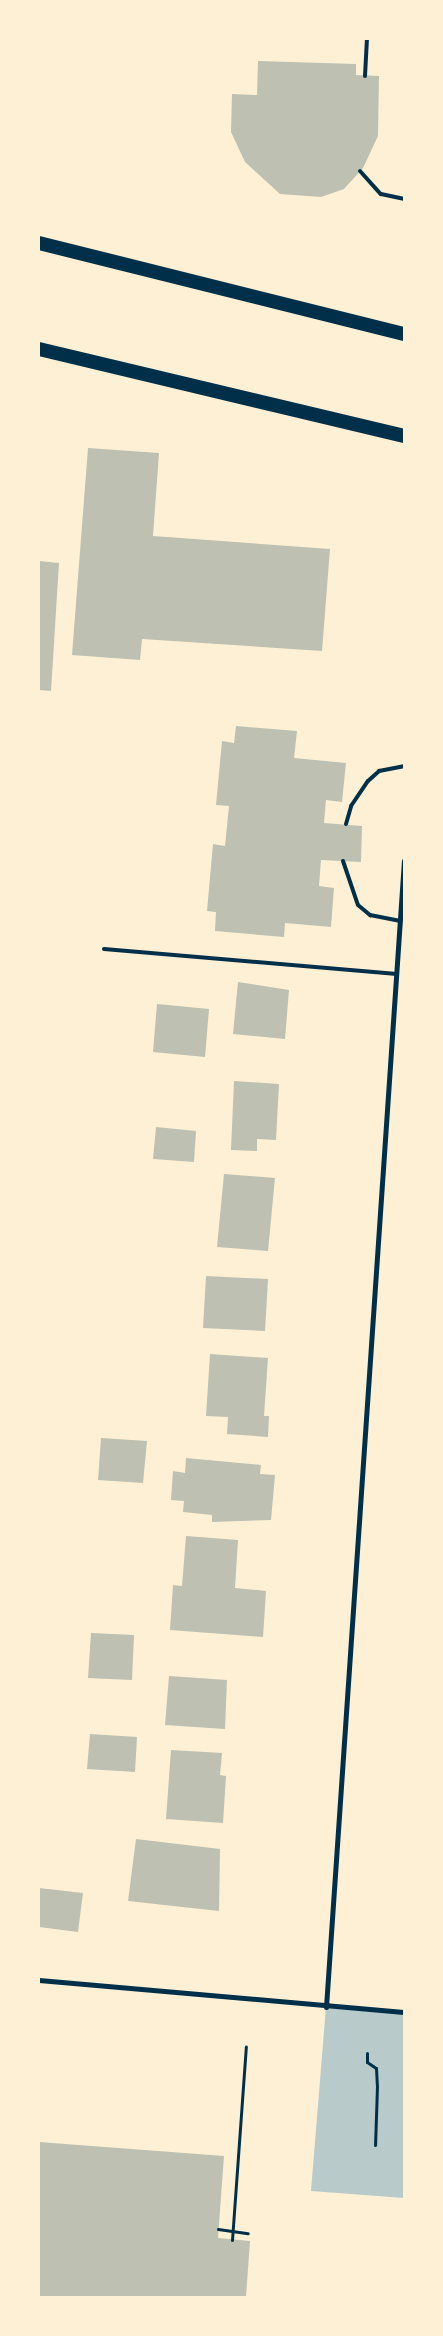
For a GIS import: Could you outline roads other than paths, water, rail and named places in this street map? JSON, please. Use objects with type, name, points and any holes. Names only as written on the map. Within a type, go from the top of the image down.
[{"type":"highway","points":[[39,243],[404,334]]},
{"type":"highway","points":[[39,349],[404,436]]},
{"type":"street","points":[[326,2008],[404,861]]},
{"type":"street","points":[[39,1980],[326,2008],[404,2012]]},
{"type":"lane","points":[[365,76],[367,39]]},
{"type":"lane","points":[[360,171],[382,194],[404,200]]},
{"type":"lane","points":[[346,824],[351,806],[368,781],[380,771],[404,766]]},
{"type":"lane","points":[[343,861],[358,905],[370,915],[400,921]]},
{"type":"lane","points":[[104,949],[396,974]]}]
